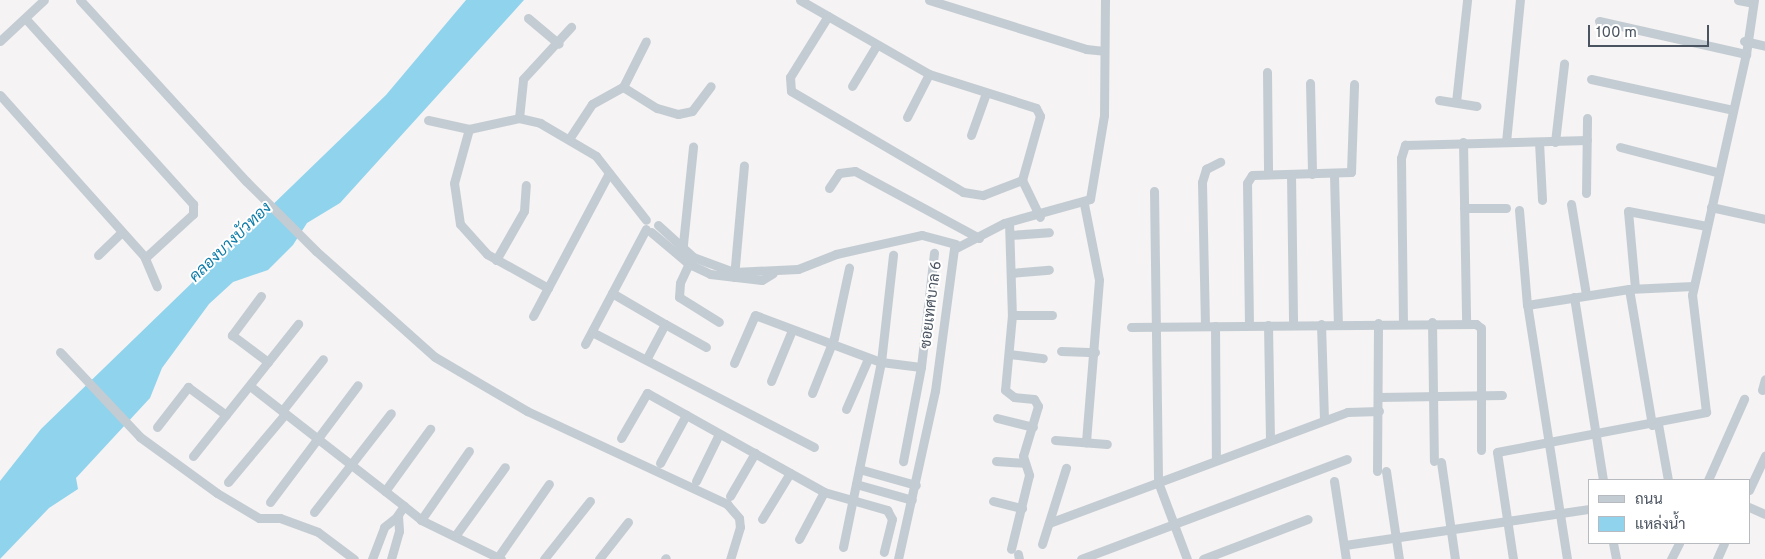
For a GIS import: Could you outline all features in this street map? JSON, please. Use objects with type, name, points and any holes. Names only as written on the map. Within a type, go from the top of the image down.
[{"type":"street","points":[[0,41],[44,0]]},
{"type":"street","points":[[80,0],[246,181],[316,251],[452,369],[527,411],[727,504],[739,518],[740,527],[730,559]]},
{"type":"street","points":[[800,0],[876,46],[929,74],[1040,112],[1022,180],[1040,217]]},
{"type":"street","points":[[929,0],[1086,49],[1104,51]]},
{"type":"street","points":[[1086,442],[1095,352],[1099,280],[1084,204],[1090,199],[1100,153],[1105,0]]},
{"type":"street","points":[[1456,102],[1467,0]]},
{"type":"street","points":[[1506,142],[1520,0]]},
{"type":"street","points":[[1513,559],[1497,452],[1655,424],[1706,412],[1693,286],[1717,172],[1746,54],[1744,41],[1753,2],[1738,0]]},
{"type":"street","points":[[828,16],[790,77],[791,91],[962,192],[983,195],[1022,180]]},
{"type":"street","points":[[25,18],[193,204],[193,214],[145,258]]},
{"type":"street","points":[[528,18],[559,44]]},
{"type":"street","points":[[1599,21],[1746,54]]},
{"type":"street","points":[[519,118],[523,79],[559,44],[571,27]]},
{"type":"street","points":[[570,139],[592,104],[623,87],[646,41]]},
{"type":"street","points":[[1744,41],[1765,46]]},
{"type":"street","points":[[852,86],[876,46]]},
{"type":"street","points":[[1555,142],[1564,64]]},
{"type":"street","points":[[1266,72],[1268,174]]},
{"type":"street","points":[[907,117],[929,74]]},
{"type":"street","points":[[1591,79],[1733,110]]},
{"type":"street","points":[[1310,83],[1312,174]]},
{"type":"street","points":[[1249,325],[1247,183],[1252,175],[1348,174],[1352,168],[1354,84]]},
{"type":"street","points":[[623,87],[657,108],[678,114],[692,111],[711,86]]},
{"type":"street","points":[[971,135],[986,92]]},
{"type":"street","points":[[0,95],[145,258],[157,286]]},
{"type":"street","points":[[1439,100],[1477,106]]},
{"type":"street","points":[[428,120],[469,129],[519,118],[570,139],[596,156],[650,226],[679,252],[691,260],[734,276],[762,280],[773,273],[922,235],[947,240],[956,244]]},
{"type":"street","points":[[1586,193],[1588,118]]},
{"type":"street","points":[[469,129],[457,164],[454,206],[469,238],[496,260],[548,288]]},
{"type":"street","points":[[1403,323],[1402,150],[1409,142],[1555,142],[1587,140]]},
{"type":"street","points":[[1463,142],[1466,322]]},
{"type":"street","points":[[1539,142],[1542,200]]},
{"type":"street","points":[[679,252],[693,147]]},
{"type":"street","points":[[1620,147],[1717,172]]},
{"type":"street","points":[[1216,460],[1202,182],[1206,170],[1220,162]]},
{"type":"street","points":[[734,276],[744,165]]},
{"type":"street","points":[[828,188],[839,173],[855,171],[979,238]]},
{"type":"street","points":[[533,316],[609,172]]},
{"type":"street","points":[[1291,174],[1293,324]]},
{"type":"street","points":[[1334,174],[1338,324]]},
{"type":"street","points":[[496,260],[524,212],[526,185]]},
{"type":"street","points":[[1154,191],[1158,482],[1187,559]]},
{"type":"street","name":"ซอยเทศบาล 6","points":[[898,559],[916,485],[956,244],[979,238],[1009,222],[1040,217],[1084,204]]},
{"type":"street","points":[[1571,204],[1586,295]]},
{"type":"street","points":[[1711,207],[1765,219]]},
{"type":"street","points":[[1464,208],[1506,208]]},
{"type":"street","points":[[1519,210],[1527,305],[1562,512],[1567,559]]},
{"type":"street","points":[[1668,479],[1655,424],[1632,288],[1628,211],[1707,226]]},
{"type":"street","points":[[1009,222],[1012,315],[1006,390],[1014,397],[1037,402],[1033,427],[1023,463],[1029,475],[1022,508],[1016,554]]},
{"type":"street","points":[[585,344],[650,226]]},
{"type":"street","points":[[947,240],[956,226]]},
{"type":"street","points":[[98,255],[122,232]]},
{"type":"street","points":[[1010,235],[1049,232]]},
{"type":"street","points":[[903,461],[921,367],[934,253]]},
{"type":"street","points":[[843,547],[880,362],[893,255]]},
{"type":"street","points":[[691,260],[680,297],[719,322]]},
{"type":"street","points":[[812,393],[831,346],[849,268]]},
{"type":"street","points":[[1011,273],[1049,270]]},
{"type":"street","points":[[1527,305],[1632,288],[1693,286]]},
{"type":"street","points":[[612,293],[706,347]]},
{"type":"street","points":[[261,296],[232,335],[268,362]]},
{"type":"street","points":[[1574,297],[1603,479]]},
{"type":"street","points":[[734,363],[755,314],[831,346],[880,362],[921,367]]},
{"type":"street","points":[[1012,315],[1052,315]]},
{"type":"street","points":[[1432,322],[1433,396],[1438,461],[1452,528],[1455,559]]},
{"type":"street","points":[[1131,327],[1466,322],[1481,328],[1481,450]]},
{"type":"street","points":[[1378,323],[1381,471],[1399,559]]},
{"type":"street","points":[[193,456],[298,324]]},
{"type":"street","points":[[647,358],[666,324]]},
{"type":"street","points":[[1321,324],[1324,420]]},
{"type":"street","points":[[1268,325],[1270,440]]},
{"type":"street","points":[[771,381],[792,330]]},
{"type":"street","points":[[592,332],[647,358],[814,448]]},
{"type":"street","points":[[1060,350],[1095,352]]},
{"type":"street","points":[[60,352],[124,419],[217,493],[259,518],[280,518],[318,532],[354,559]]},
{"type":"street","points":[[1009,354],[1043,358]]},
{"type":"street","points":[[846,409],[868,358]]},
{"type":"street","points":[[228,482],[323,359]]},
{"type":"street","points":[[1762,390],[1765,379]]},
{"type":"street","points":[[270,502],[358,385]]},
{"type":"street","points":[[250,386],[421,520],[499,558],[549,484]]},
{"type":"street","points":[[156,427],[188,387],[226,415]]},
{"type":"street","points":[[621,438],[647,393],[824,492],[890,513],[884,552]]},
{"type":"street","points":[[1379,398],[1502,395]]},
{"type":"street","points":[[1708,479],[1744,399]]},
{"type":"street","points":[[1049,523],[1347,412],[1379,411]]},
{"type":"street","points":[[314,512],[391,413]]},
{"type":"street","points":[[660,462],[686,415]]},
{"type":"street","points":[[997,418],[1033,427]]},
{"type":"street","points":[[385,491],[430,429]]},
{"type":"street","points":[[696,481],[720,434]]},
{"type":"street","points":[[1056,440],[1107,444]]},
{"type":"street","points":[[421,520],[469,451]]},
{"type":"street","points":[[730,496],[754,453]]},
{"type":"street","points":[[1750,488],[1765,455]]},
{"type":"street","points":[[1081,559],[1347,459]]},
{"type":"street","points":[[996,462],[1023,463]]},
{"type":"street","points":[[455,536],[505,467]]},
{"type":"street","points":[[1042,544],[1066,468]]},
{"type":"street","points":[[859,469],[916,485]]},
{"type":"street","points":[[762,520],[790,473]]},
{"type":"street","points":[[1334,481],[1346,559]]},
{"type":"street","points":[[856,484],[912,500]]},
{"type":"street","points":[[799,539],[824,492]]},
{"type":"street","points":[[544,559],[590,501]]},
{"type":"street","points":[[993,501],[1022,508]]},
{"type":"street","points":[[372,559],[384,527],[397,516],[404,506]]},
{"type":"street","points":[[1750,507],[1765,514]]},
{"type":"street","points":[[1345,546],[1508,519],[1588,508]]},
{"type":"street","points":[[391,559],[399,531],[397,516]]},
{"type":"street","points":[[1203,559],[1308,519]]},
{"type":"street","points":[[599,559],[628,522]]},
{"type":"street","points":[[1613,544],[1616,559]]},
{"type":"street","points":[[1671,559],[1678,544]]},
{"type":"street","points":[[1717,559],[1724,544]]},
{"type":"street","points":[[483,559],[488,551]]},
{"type":"water","points":[[466,0],[524,0],[340,203],[307,223],[293,245],[268,270],[233,282],[209,304],[162,368],[150,398],[76,478],[78,489],[49,508],[0,559],[0,481],[41,429],[386,95]]},
{"type":"water label","name":"คลองบางบัวทอง","points":[[231,243]]}]
